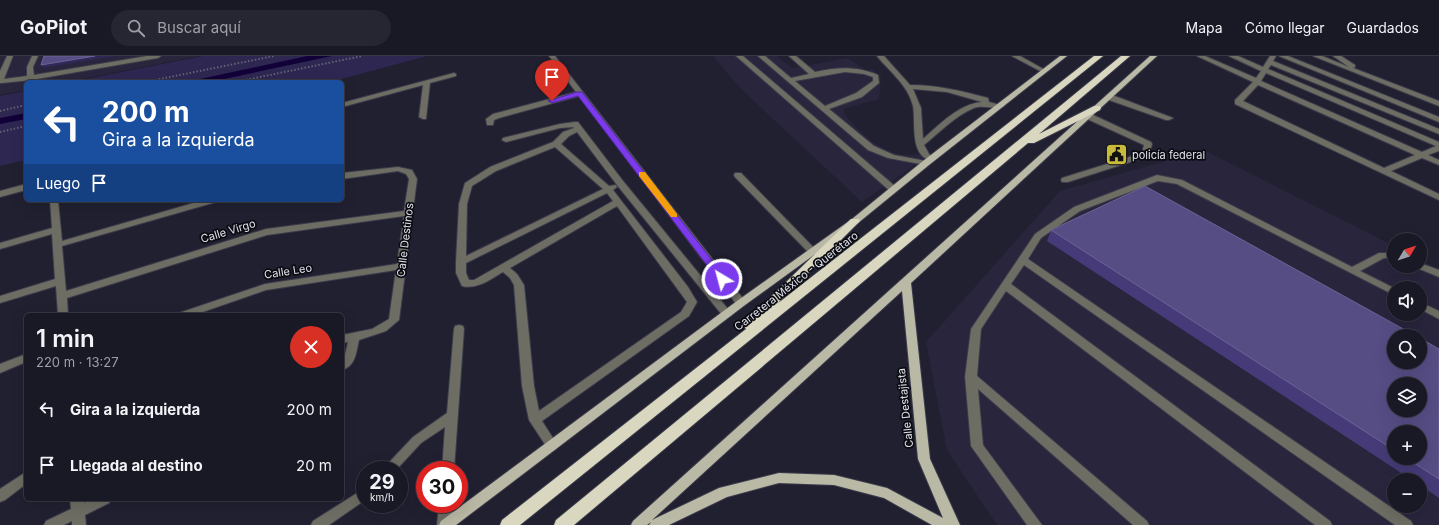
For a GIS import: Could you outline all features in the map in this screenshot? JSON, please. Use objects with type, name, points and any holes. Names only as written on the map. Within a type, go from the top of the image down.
[{"type":"highway","name":"Carretera México - Querétaro","points":[[508,525],[1099,56]]},
{"type":"highway","points":[[562,525],[1126,56]]},
{"type":"highway","points":[[1015,148],[1097,108]]},
{"type":"highway","points":[[708,366],[856,221]]},
{"type":"main road","points":[[638,525],[1154,56]]},
{"type":"main road","points":[[445,525],[741,303],[856,221],[928,161],[1061,57]]},
{"type":"main road","name":"Calle Destajista","points":[[906,283],[924,459],[953,525]]},
{"type":"main road","points":[[656,525],[724,492],[779,478],[834,480],[887,493],[944,525]]},
{"type":"street","points":[[10,56],[0,78],[2,81],[31,78],[158,56]]},
{"type":"street","points":[[31,78],[30,67],[34,56]]},
{"type":"street","points":[[552,56],[741,303]]},
{"type":"street","points":[[739,56],[893,189]]},
{"type":"street","points":[[761,56],[871,148],[896,159],[928,161],[920,145],[918,136],[917,106],[906,82],[880,56]]},
{"type":"street","points":[[792,56],[814,75]]},
{"type":"street","points":[[1015,56],[1044,71]]},
{"type":"street","points":[[1200,56],[1439,163]]},
{"type":"street","points":[[1232,56],[1439,146]]},
{"type":"street","points":[[1282,56],[1439,120]]},
{"type":"street","points":[[1317,56],[1439,104]]},
{"type":"street","points":[[1328,61],[1339,56],[1362,73]]},
{"type":"street","points":[[1439,132],[1271,59],[1257,82],[1238,102],[1439,197]]},
{"type":"street","points":[[790,80],[844,70],[868,72],[876,76],[877,82],[859,95],[824,109]]},
{"type":"street","points":[[344,104],[454,75]]},
{"type":"street","points":[[423,117],[427,83]]},
{"type":"street","points":[[908,87],[934,88],[976,97],[985,100],[986,103]]},
{"type":"street","points":[[490,123],[490,119],[496,116],[580,93]]},
{"type":"street","points":[[1109,97],[1169,118]]},
{"type":"street","points":[[795,103],[812,99]]},
{"type":"street","points":[[920,145],[960,114],[973,106],[986,103],[1000,106]]},
{"type":"street","points":[[814,121],[833,116]]},
{"type":"street","points":[[1065,180],[1146,154],[1148,144],[1088,116]]},
{"type":"street","points":[[506,140],[560,126],[575,124],[620,183],[727,314]]},
{"type":"street","points":[[579,129],[566,134],[556,144],[493,169],[468,185],[463,204],[461,262],[461,273],[466,284],[476,283],[504,268],[618,202]]},
{"type":"street","points":[[535,420],[685,314],[692,302],[608,189],[556,144]]},
{"type":"street","points":[[1384,171],[1439,146]]},
{"type":"street","points":[[861,161],[882,154]]},
{"type":"street","name":"Calle Destinos","points":[[344,176],[398,169],[409,172],[413,179],[394,320],[386,327],[373,333],[344,339]]},
{"type":"street","points":[[738,175],[813,252]]},
{"type":"street","points":[[1035,525],[977,446],[971,377],[976,329],[1038,236],[1077,209],[1157,178],[1179,182],[1387,288]]},
{"type":"street","points":[[461,262],[620,183]]},
{"type":"street","points":[[0,194],[24,188]]},
{"type":"street","points":[[54,202],[63,313]]},
{"type":"street","points":[[57,245],[206,202]]},
{"type":"street","name":"Calle Virgo","points":[[61,296],[266,232],[408,213]]},
{"type":"street","points":[[0,246],[56,230]]},
{"type":"street","points":[[1352,271],[1382,255],[1387,255]]},
{"type":"street","points":[[1022,259],[1406,525]]},
{"type":"street","name":"Calle Leo","points":[[189,313],[264,287],[402,266]]},
{"type":"street","points":[[504,268],[514,276],[519,285],[528,386],[535,420],[552,446]]},
{"type":"street","points":[[1427,269],[1439,274]]},
{"type":"street","points":[[0,300],[60,282]]},
{"type":"street","points":[[1005,285],[1326,525]]},
{"type":"street","points":[[1427,309],[1439,315]]},
{"type":"street","points":[[449,461],[459,329]]},
{"type":"street","points":[[344,364],[348,361],[354,337]]},
{"type":"street","points":[[0,369],[24,359]]},
{"type":"street","points":[[971,377],[1142,525]]},
{"type":"street","points":[[397,461],[417,440],[453,415]]},
{"type":"street","points":[[0,496],[24,478]]},
{"type":"street","points":[[318,525],[356,498]]},
{"type":"street","points":[[51,525],[78,505],[95,501]]},
{"type":"street","points":[[78,505],[79,525]]},
{"type":"street","points":[[445,525],[446,513]]},
{"type":"path","points":[[155,80],[274,56]]},
{"type":"path","points":[[246,80],[362,56]]},
{"type":"path","points":[[0,110],[24,105]]},
{"type":"path","points":[[0,132],[24,126]]},
{"type":"shaded area","points":[[0,56],[199,56],[77,80],[24,80],[24,90],[0,95]]},
{"type":"shaded area","points":[[203,56],[427,56],[337,80],[81,80]]},
{"type":"shaded area","points":[[307,56],[332,56],[219,80],[195,80]]},
{"type":"shaded area","points":[[713,56],[777,56],[792,68],[848,58],[866,70],[872,69],[881,77],[879,99],[843,109],[845,115],[871,141],[888,151],[902,155],[931,154],[862,202],[742,90]]},
{"type":"shaded area","points":[[24,91],[24,160],[0,166],[0,96]]},
{"type":"shaded area","points":[[24,113],[24,119],[0,124],[0,118]]},
{"type":"shaded area","points":[[1204,150],[1387,242],[1387,273],[1427,273],[1427,263],[1439,269],[1439,525],[997,525],[947,450],[926,342],[1060,191]]},
{"type":"building","points":[[44,56],[95,56],[41,65]]},
{"type":"building","points":[[1145,186],[1403,329],[1387,329],[1387,369],[1427,369],[1427,342],[1439,349],[1439,479],[1417,465],[1427,465],[1427,425],[1387,425],[1387,446],[1051,230]]},
{"type":"slow traffic","points":[[642,174],[674,216]]},
{"type":"place","name":"policía federal","points":[[1117,155]]},
{"type":"route","points":[[552,101],[580,93],[722,279]]}]
